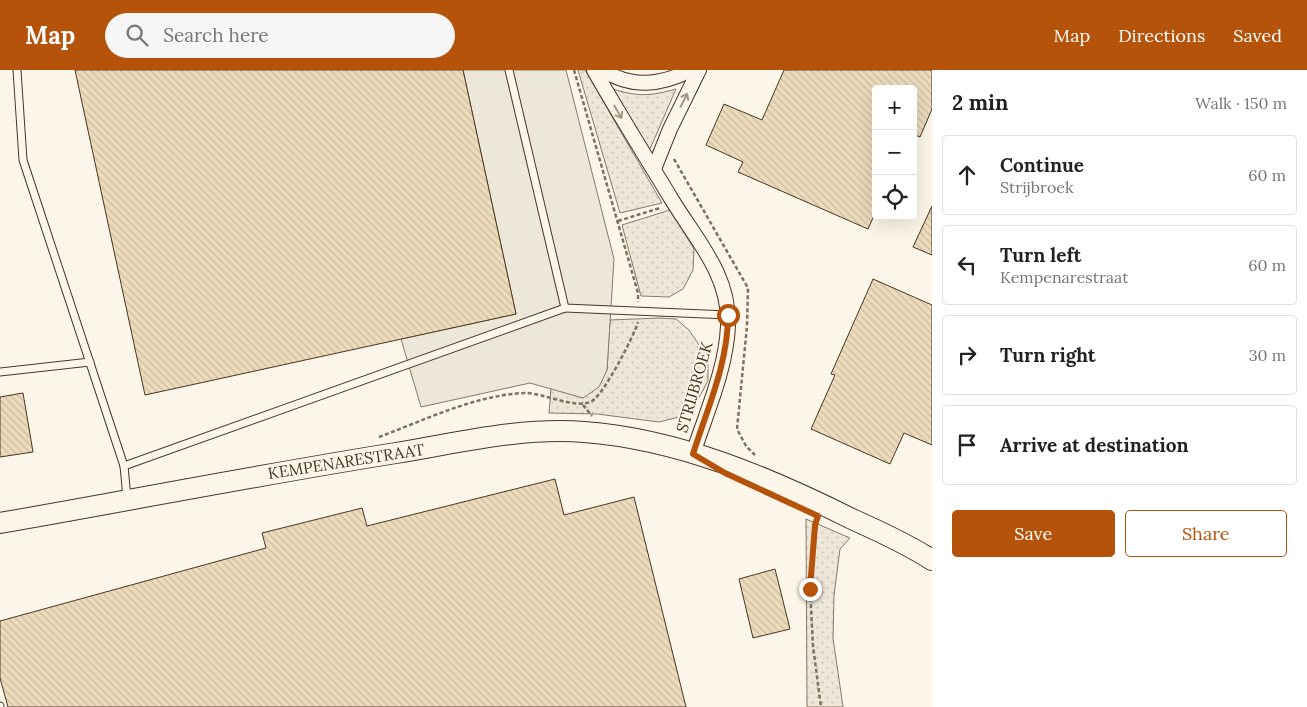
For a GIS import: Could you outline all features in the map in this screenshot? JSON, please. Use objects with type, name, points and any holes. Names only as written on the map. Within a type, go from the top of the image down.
[{"type":"street","name":"STRIJBROEK","points":[[594,70],[718,272],[728,315],[726,346],[722,365],[693,454]]},
{"type":"street","points":[[603,70],[619,79],[636,84],[656,83],[691,70]]},
{"type":"street","points":[[654,169],[670,129],[699,70]]},
{"type":"street","name":"KEMPENARESTRAAT","points":[[0,524],[264,474],[535,432],[580,431],[642,439],[762,477],[824,505],[932,561]]},
{"type":"street","name":"KEMPENARESTRAAT","points":[[693,454],[725,473],[818,516],[910,555],[932,561]]},
{"type":"lane","points":[[17,70],[23,160],[124,466],[127,501]]},
{"type":"lane","points":[[508,70],[566,308]]},
{"type":"lane","points":[[124,466],[566,308],[728,315]]},
{"type":"lane","points":[[0,372],[90,362]]},
{"type":"path","points":[[375,438],[458,407],[517,394],[538,394],[583,405],[591,402],[603,391],[636,328],[638,293],[574,70]]},
{"type":"path","points":[[670,129],[671,153],[748,288],[748,326],[737,429],[746,446],[757,456]]},
{"type":"path","points":[[617,221],[674,203],[694,193]]},
{"type":"path","points":[[818,516],[815,525],[810,589],[812,646],[821,707]]},
{"type":"shaded area","points":[[463,70],[566,70],[614,259],[607,370],[599,387],[583,398],[530,383],[421,407],[401,339],[516,314]]},
{"type":"shaded area","points":[[578,70],[585,70],[662,203],[620,213]]},
{"type":"shaded area","points":[[613,89],[644,95],[676,89],[650,149],[647,149]]},
{"type":"shaded area","points":[[670,210],[694,249],[693,270],[683,289],[669,297],[641,296],[622,225]]},
{"type":"shaded area","points":[[676,319],[689,330],[708,358],[708,381],[696,403],[679,417],[659,422],[597,414],[549,413],[551,388],[583,398],[607,370],[610,320]]},
{"type":"shaded area","points":[[806,519],[850,538],[840,549],[834,595],[833,638],[843,707],[807,707]]},
{"type":"building","points":[[75,70],[463,70],[516,314],[145,395]]},
{"type":"building","points":[[784,70],[932,70],[932,109],[920,137],[917,136],[917,85],[872,85],[872,220],[868,229],[738,172],[743,162],[706,145],[724,104],[762,120]]},
{"type":"building","points":[[932,206],[932,255],[913,247]]},
{"type":"building","points":[[873,279],[932,305],[932,445],[904,433],[890,464],[811,429],[835,375],[831,374]]},
{"type":"building","points":[[23,393],[33,452],[0,457],[0,397]]},
{"type":"building","points":[[555,479],[564,515],[634,497],[686,707],[8,707],[0,678],[0,621],[266,548],[262,533],[362,508],[367,526]]},
{"type":"building","points":[[775,569],[790,629],[753,638],[739,579]]},
{"type":"route","points":[[728,315],[726,346],[722,365],[693,454],[725,473],[818,516],[815,525],[810,589]]}]
